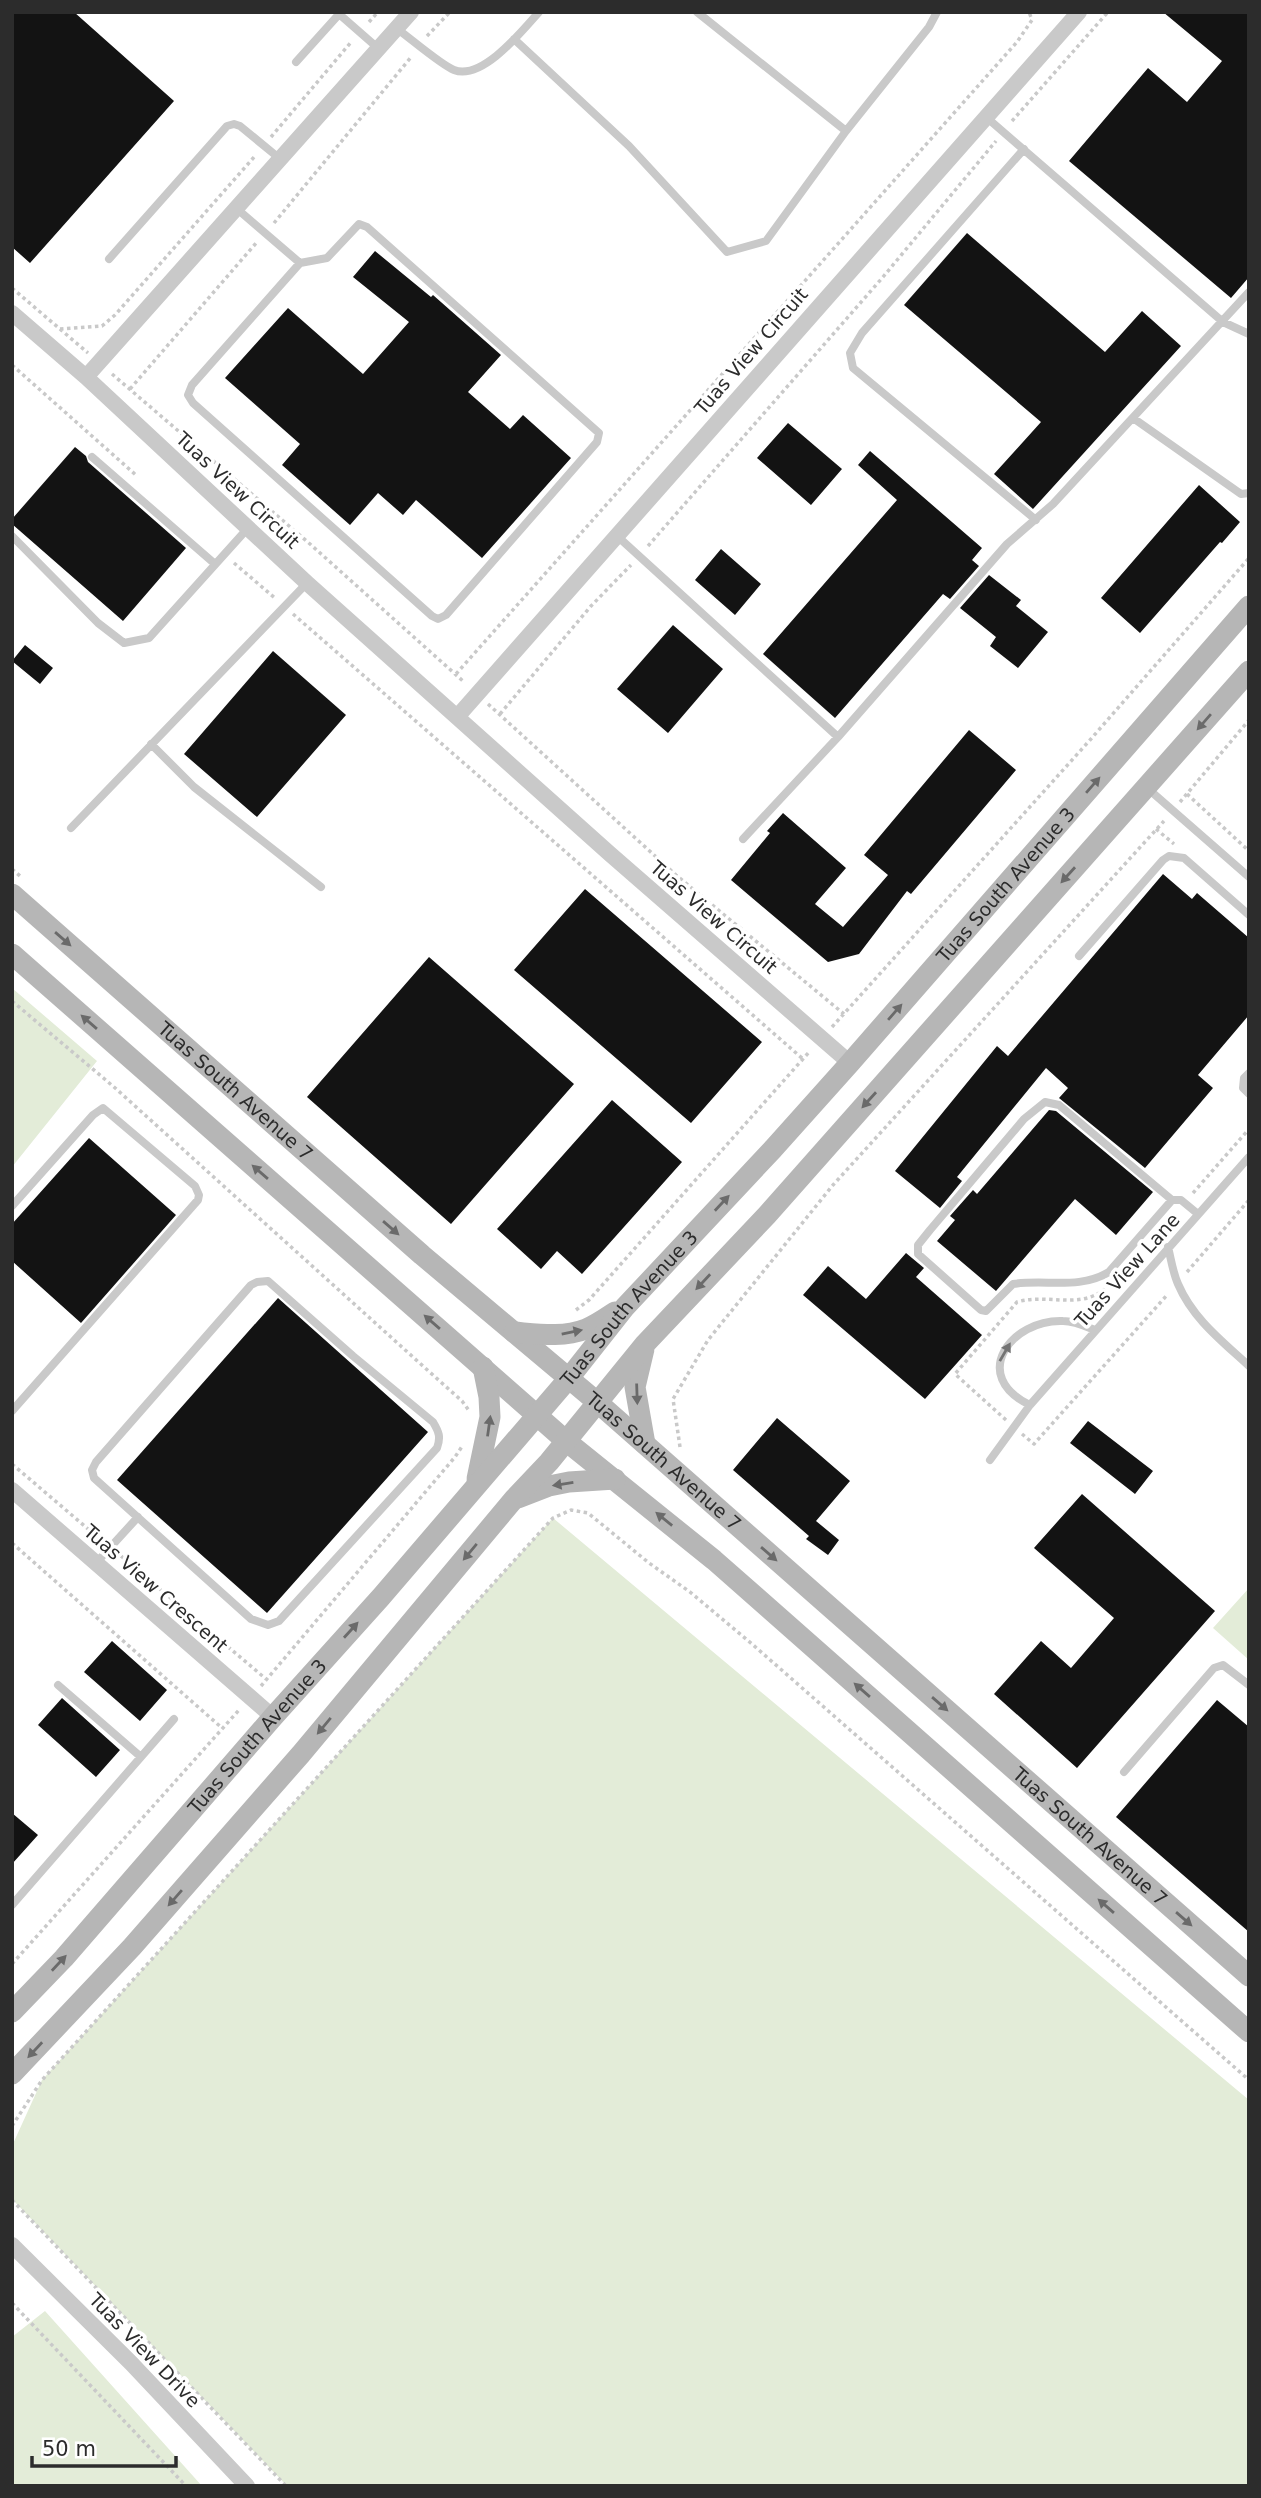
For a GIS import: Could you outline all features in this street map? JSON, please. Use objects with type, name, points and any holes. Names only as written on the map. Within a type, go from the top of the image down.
[{"type":"street","points":[[86,377],[411,12]]},
{"type":"street","name":"Tuas View Circuit","points":[[457,716],[1077,13]]},
{"type":"street","name":"Tuas View Circuit","points":[[12,313],[86,377],[307,583],[850,1063]]},
{"type":"street","name":"Tuas South Avenue 3","points":[[12,2012],[73,1947],[381,1597],[569,1378],[625,1307],[850,1063],[1249,606]]},
{"type":"street","name":"Tuas South Avenue 3","points":[[12,2074],[159,1916],[301,1754],[645,1344],[767,1215],[1249,671]]},
{"type":"street","name":"Tuas South Avenue 7","points":[[12,894],[422,1255],[597,1402],[1249,1976]]},
{"type":"street","points":[[12,954],[566,1441],[714,1560],[1249,2032]]},
{"type":"street","points":[[514,1332],[548,1335],[586,1329],[625,1307]]},
{"type":"street","points":[[645,1344],[635,1387],[645,1444]]},
{"type":"street","points":[[476,1485],[491,1417],[483,1367]]},
{"type":"street","points":[[514,1499],[559,1484],[615,1479]]},
{"type":"street","name":"Tuas View Crescent","points":[[12,1490],[273,1717]]},
{"type":"street","name":"Tuas View Drive","points":[[12,2245],[131,2364],[247,2486]]},
{"type":"lane","points":[[396,28],[455,70],[478,69],[514,39],[539,12]]},
{"type":"lane","points":[[696,12],[846,131]]},
{"type":"lane","points":[[514,39],[629,146],[727,253],[766,241],[846,131],[929,27],[937,12]]},
{"type":"lane","points":[[296,62],[340,13],[379,48]]},
{"type":"lane","points":[[986,117],[1223,322],[1249,334]]},
{"type":"lane","points":[[109,259],[227,126],[240,126],[279,158]]},
{"type":"lane","points":[[1024,149],[862,333],[850,353],[853,368],[1036,520]]},
{"type":"lane","points":[[235,207],[300,263]]},
{"type":"lane","points":[[359,224],[367,227],[599,433],[597,442],[446,615],[438,619],[189,399],[191,386],[300,263],[327,258],[356,226],[359,224]]},
{"type":"lane","points":[[743,839],[838,737],[1007,544],[1036,520],[1249,292]]},
{"type":"lane","points":[[1133,418],[1241,494],[1249,492]]},
{"type":"lane","points":[[92,457],[215,564]]},
{"type":"lane","points":[[12,536],[98,623],[124,643],[149,638],[248,528]]},
{"type":"lane","points":[[616,535],[838,737]]},
{"type":"lane","points":[[71,828],[307,583]]},
{"type":"lane","points":[[152,744],[194,787],[321,887]]},
{"type":"lane","points":[[1146,787],[1249,877]]},
{"type":"lane","points":[[1079,956],[1169,856],[1184,858],[1249,915]]},
{"type":"lane","points":[[1249,1073],[1243,1087],[1249,1094]]},
{"type":"lane","points":[[1172,1200],[1109,1272],[1098,1279],[1065,1284],[1013,1284],[986,1311],[981,1310],[918,1254],[918,1245],[930,1230],[1024,1119],[1045,1102],[1059,1105],[1172,1200],[1181,1200],[1198,1214]]},
{"type":"lane","points":[[12,1206],[93,1115],[103,1108],[195,1186],[199,1195],[198,1200],[13,1407]]},
{"type":"lane","name":"Tuas View Lane","points":[[990,1460],[1030,1405],[1249,1157]]},
{"type":"lane","points":[[1168,1247],[1178,1283],[1192,1309],[1206,1328],[1249,1366]]},
{"type":"lane","points":[[268,1281],[352,1356],[433,1422],[439,1431],[437,1448],[279,1621],[268,1625],[251,1619],[138,1517],[94,1478],[92,1470],[96,1462],[251,1285],[257,1282],[268,1281]]},
{"type":"lane","points":[[1030,1405],[1018,1399],[1001,1376],[998,1365],[1005,1346],[1018,1335],[1043,1323],[1063,1321],[1095,1330]]},
{"type":"lane","points":[[96,1563],[138,1517]]},
{"type":"lane","points":[[1125,1772],[1213,1668],[1223,1665],[1249,1685]]},
{"type":"lane","points":[[58,1685],[141,1757]]},
{"type":"lane","points":[[12,1905],[174,1719]]},
{"type":"path","points":[[60,329],[102,326],[115,315],[378,12]]},
{"type":"path","points":[[130,389],[450,12]]},
{"type":"path","points":[[455,674],[1017,42],[1032,20],[1030,13]]},
{"type":"path","points":[[500,714],[883,277]]},
{"type":"path","points":[[12,288],[310,544],[676,875],[844,1014]]},
{"type":"path","points":[[12,365],[145,483]]},
{"type":"path","points":[[224,554],[803,1059]]},
{"type":"path","points":[[570,1315],[597,1292],[1249,558]]},
{"type":"path","points":[[682,1454],[673,1399],[708,1340],[833,1185],[1173,811],[1249,720]]},
{"type":"path","points":[[1187,794],[1249,851]]},
{"type":"path","points":[[12,1001],[114,1087],[462,1401],[471,1413]]},
{"type":"path","points":[[109,1093],[114,1087]]},
{"type":"path","points":[[12,1464],[266,1679]]},
{"type":"path","points":[[12,2126],[51,2070],[553,1518],[571,1510],[588,1513],[603,1524],[752,1644],[1249,2080]]},
{"type":"path","points":[[12,1542],[222,1728]]},
{"type":"path","points":[[12,2200],[286,2486]]},
{"type":"path","points":[[12,2303],[186,2486]]},
{"type":"green space","points":[[12,988],[97,1061],[12,1167]]},
{"type":"green space","points":[[553,1518],[1249,2100],[1249,2486],[287,2486],[12,2199],[12,2146],[42,2080]]},
{"type":"green space","points":[[1249,1588],[1249,1660],[1213,1628]]},
{"type":"green space","points":[[45,2311],[202,2486],[12,2486],[12,2337]]},
{"type":"building","points":[[12,12],[74,12],[174,101],[30,263],[12,247]]},
{"type":"building","points":[[1163,12],[1249,12],[1249,277],[1231,298],[1069,161],[1148,68],[1187,102],[1222,61]]},
{"type":"building","points":[[967,233],[1105,352],[1142,311],[1181,346],[1033,509],[994,474],[1041,422],[904,305]]},
{"type":"building","points":[[375,251],[431,297],[433,295],[501,355],[468,392],[510,429],[523,415],[571,458],[482,558],[416,500],[403,515],[378,493],[350,525],[282,465],[300,444],[225,378],[288,308],[363,374],[409,322],[353,277]]},
{"type":"building","points":[[788,423],[842,469],[811,505],[757,458]]},
{"type":"building","points":[[75,447],[86,456],[88,462],[186,548],[123,621],[12,524],[12,519]]},
{"type":"building","points":[[870,451],[982,548],[972,560],[979,566],[950,599],[943,594],[835,718],[763,654],[897,500],[858,465]]},
{"type":"building","points":[[1199,485],[1240,522],[1140,633],[1101,598]]},
{"type":"building","points":[[721,549],[761,584],[735,615],[695,580]]},
{"type":"building","points":[[989,575],[1021,600],[1016,606],[1048,632],[1018,668],[990,646],[996,637],[960,608]]},
{"type":"building","points":[[673,625],[723,669],[668,733],[617,689]]},
{"type":"building","points":[[25,645],[53,668],[40,684],[12,661]]},
{"type":"building","points":[[273,651],[346,715],[257,817],[184,754]]},
{"type":"building","points":[[969,730],[1016,770],[911,894],[907,891],[859,954],[828,962],[731,880],[783,813],[846,868],[815,904],[843,927],[888,875],[864,855]]},
{"type":"building","points":[[1163,874],[1192,899],[1197,893],[1249,938],[1249,1015],[1198,1075],[1213,1088],[1145,1168],[1059,1098],[1068,1088],[1046,1068],[957,1177],[962,1181],[940,1208],[895,1171],[997,1046],[1008,1056]]},
{"type":"building","points":[[585,889],[762,1042],[691,1123],[514,970]]},
{"type":"building","points":[[429,957],[574,1084],[451,1224],[307,1097]]},
{"type":"building","points":[[612,1100],[682,1162],[582,1274],[557,1251],[541,1269],[497,1229]]},
{"type":"building","points":[[1049,1110],[1056,1111],[1153,1192],[1116,1235],[1075,1199],[996,1291],[937,1241],[955,1220],[950,1216],[973,1190],[977,1194]]},
{"type":"building","points":[[89,1138],[176,1215],[81,1323],[12,1261],[12,1224]]},
{"type":"building","points":[[906,1253],[924,1268],[916,1277],[982,1335],[925,1399],[803,1295],[828,1266],[866,1299]]},
{"type":"building","points":[[278,1298],[428,1432],[267,1613],[117,1480]]},
{"type":"building","points":[[777,1418],[850,1481],[816,1521],[839,1540],[828,1555],[806,1539],[809,1536],[733,1470]]},
{"type":"building","points":[[1088,1421],[1153,1471],[1135,1494],[1070,1443]]},
{"type":"building","points":[[1082,1494],[1215,1611],[1077,1768],[994,1694],[1041,1641],[1071,1668],[1114,1618],[1034,1548]]},
{"type":"building","points":[[112,1641],[167,1690],[140,1721],[84,1672]]},
{"type":"building","points":[[62,1698],[120,1750],[96,1777],[38,1725]]},
{"type":"building","points":[[1217,1700],[1249,1727],[1249,1932],[1116,1817]]},
{"type":"building","points":[[12,1813],[38,1835],[12,1864]]}]
